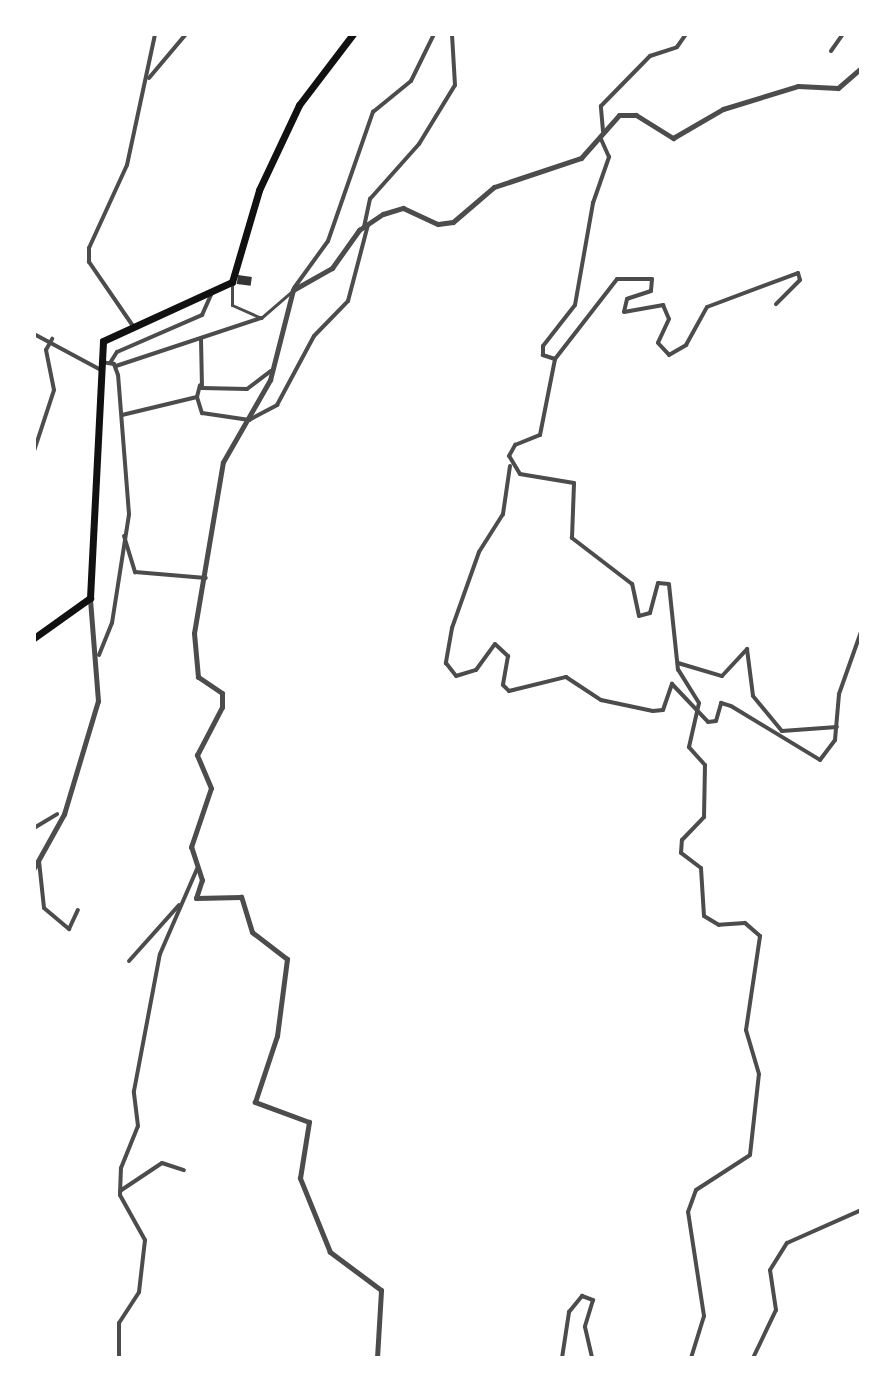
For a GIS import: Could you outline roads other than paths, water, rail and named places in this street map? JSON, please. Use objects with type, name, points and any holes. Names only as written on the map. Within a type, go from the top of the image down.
[{"type":"main road","points":[[34,638],[90,598],[106,365],[103,341],[232,282],[259,190],[299,105],[353,34]]},
{"type":"street","points":[[133,327],[99,280],[89,248],[127,165],[155,34]]},
{"type":"street","points":[[147,80],[186,34]]},
{"type":"street","points":[[377,1358],[381,1290],[330,1252],[300,1178],[309,1122],[255,1102],[277,1036],[287,959],[252,932],[241,897],[201,904],[197,867],[191,847],[211,788],[197,755],[222,707],[222,693],[198,677],[194,633],[206,578],[219,476],[275,366],[293,290],[328,241],[373,112],[411,81],[434,34]]},
{"type":"street","points":[[201,338],[197,397],[202,413],[249,420],[277,405],[314,336],[348,301],[367,225],[370,199],[419,144],[455,85],[452,34]]},
{"type":"street","points":[[555,359],[543,355],[543,346],[575,305],[593,203],[609,157],[603,136],[601,106],[650,56],[677,47],[686,34]]},
{"type":"street","points":[[831,51],[843,34]]},
{"type":"street","points":[[34,334],[52,339],[89,370],[106,365],[128,366],[261,318],[293,290],[332,268],[367,225],[396,208],[453,222],[494,187],[581,158],[627,114],[662,136],[685,135],[723,109],[798,86],[838,88],[861,68]]},
{"type":"street","points":[[698,708],[672,684],[663,710],[653,711],[601,700],[566,677],[509,691],[503,685],[508,656],[495,644],[466,677],[449,671],[452,628],[479,552],[503,514],[515,445],[540,435],[555,359],[617,279],[652,279],[651,291],[627,299],[624,312],[663,305],[669,319],[658,343],[669,355],[686,345],[707,307],[798,273],[800,280],[776,304]]},
{"type":"street","points":[[232,282],[232,305],[261,318]]},
{"type":"street","points":[[106,365],[117,352],[202,315],[214,290]]},
{"type":"street","points":[[34,451],[54,390],[46,350],[52,339]]},
{"type":"street","points":[[99,655],[112,623],[129,475],[122,415],[106,365]]},
{"type":"street","points":[[200,385],[213,392],[247,389],[275,366]]},
{"type":"street","points":[[122,415],[197,397]]},
{"type":"street","points":[[510,464],[520,474],[574,483],[572,538],[632,584],[639,616],[650,613],[658,583],[669,584],[678,663],[698,708],[708,722],[716,721],[721,703],[731,706],[809,759],[829,755],[838,727],[839,694],[861,632]]},
{"type":"street","points":[[123,535],[135,572],[206,578]]},
{"type":"street","points":[[34,868],[79,773],[101,685],[90,598]]},
{"type":"street","points":[[678,663],[722,676],[747,649],[753,696],[782,731],[838,727]]},
{"type":"street","points":[[691,1358],[704,1316],[688,1212],[704,1182],[750,1155],[759,1074],[746,1030],[760,936],[745,923],[711,922],[700,908],[701,868],[680,847],[706,807],[705,765],[689,747],[689,732],[698,708]]},
{"type":"street","points":[[34,828],[57,814]]},
{"type":"street","points":[[39,859],[44,908],[69,929],[78,910]]},
{"type":"street","points":[[119,1358],[119,1323],[139,1292],[145,1240],[120,1191],[138,1126],[134,1091],[148,1046],[158,962],[197,867]]},
{"type":"street","points":[[129,961],[179,905]]},
{"type":"street","points":[[120,1191],[162,1163],[184,1170]]},
{"type":"street","points":[[753,1358],[776,1310],[770,1270],[787,1243],[861,1210]]},
{"type":"street","points":[[562,1358],[573,1303],[589,1296],[592,1358]]}]
